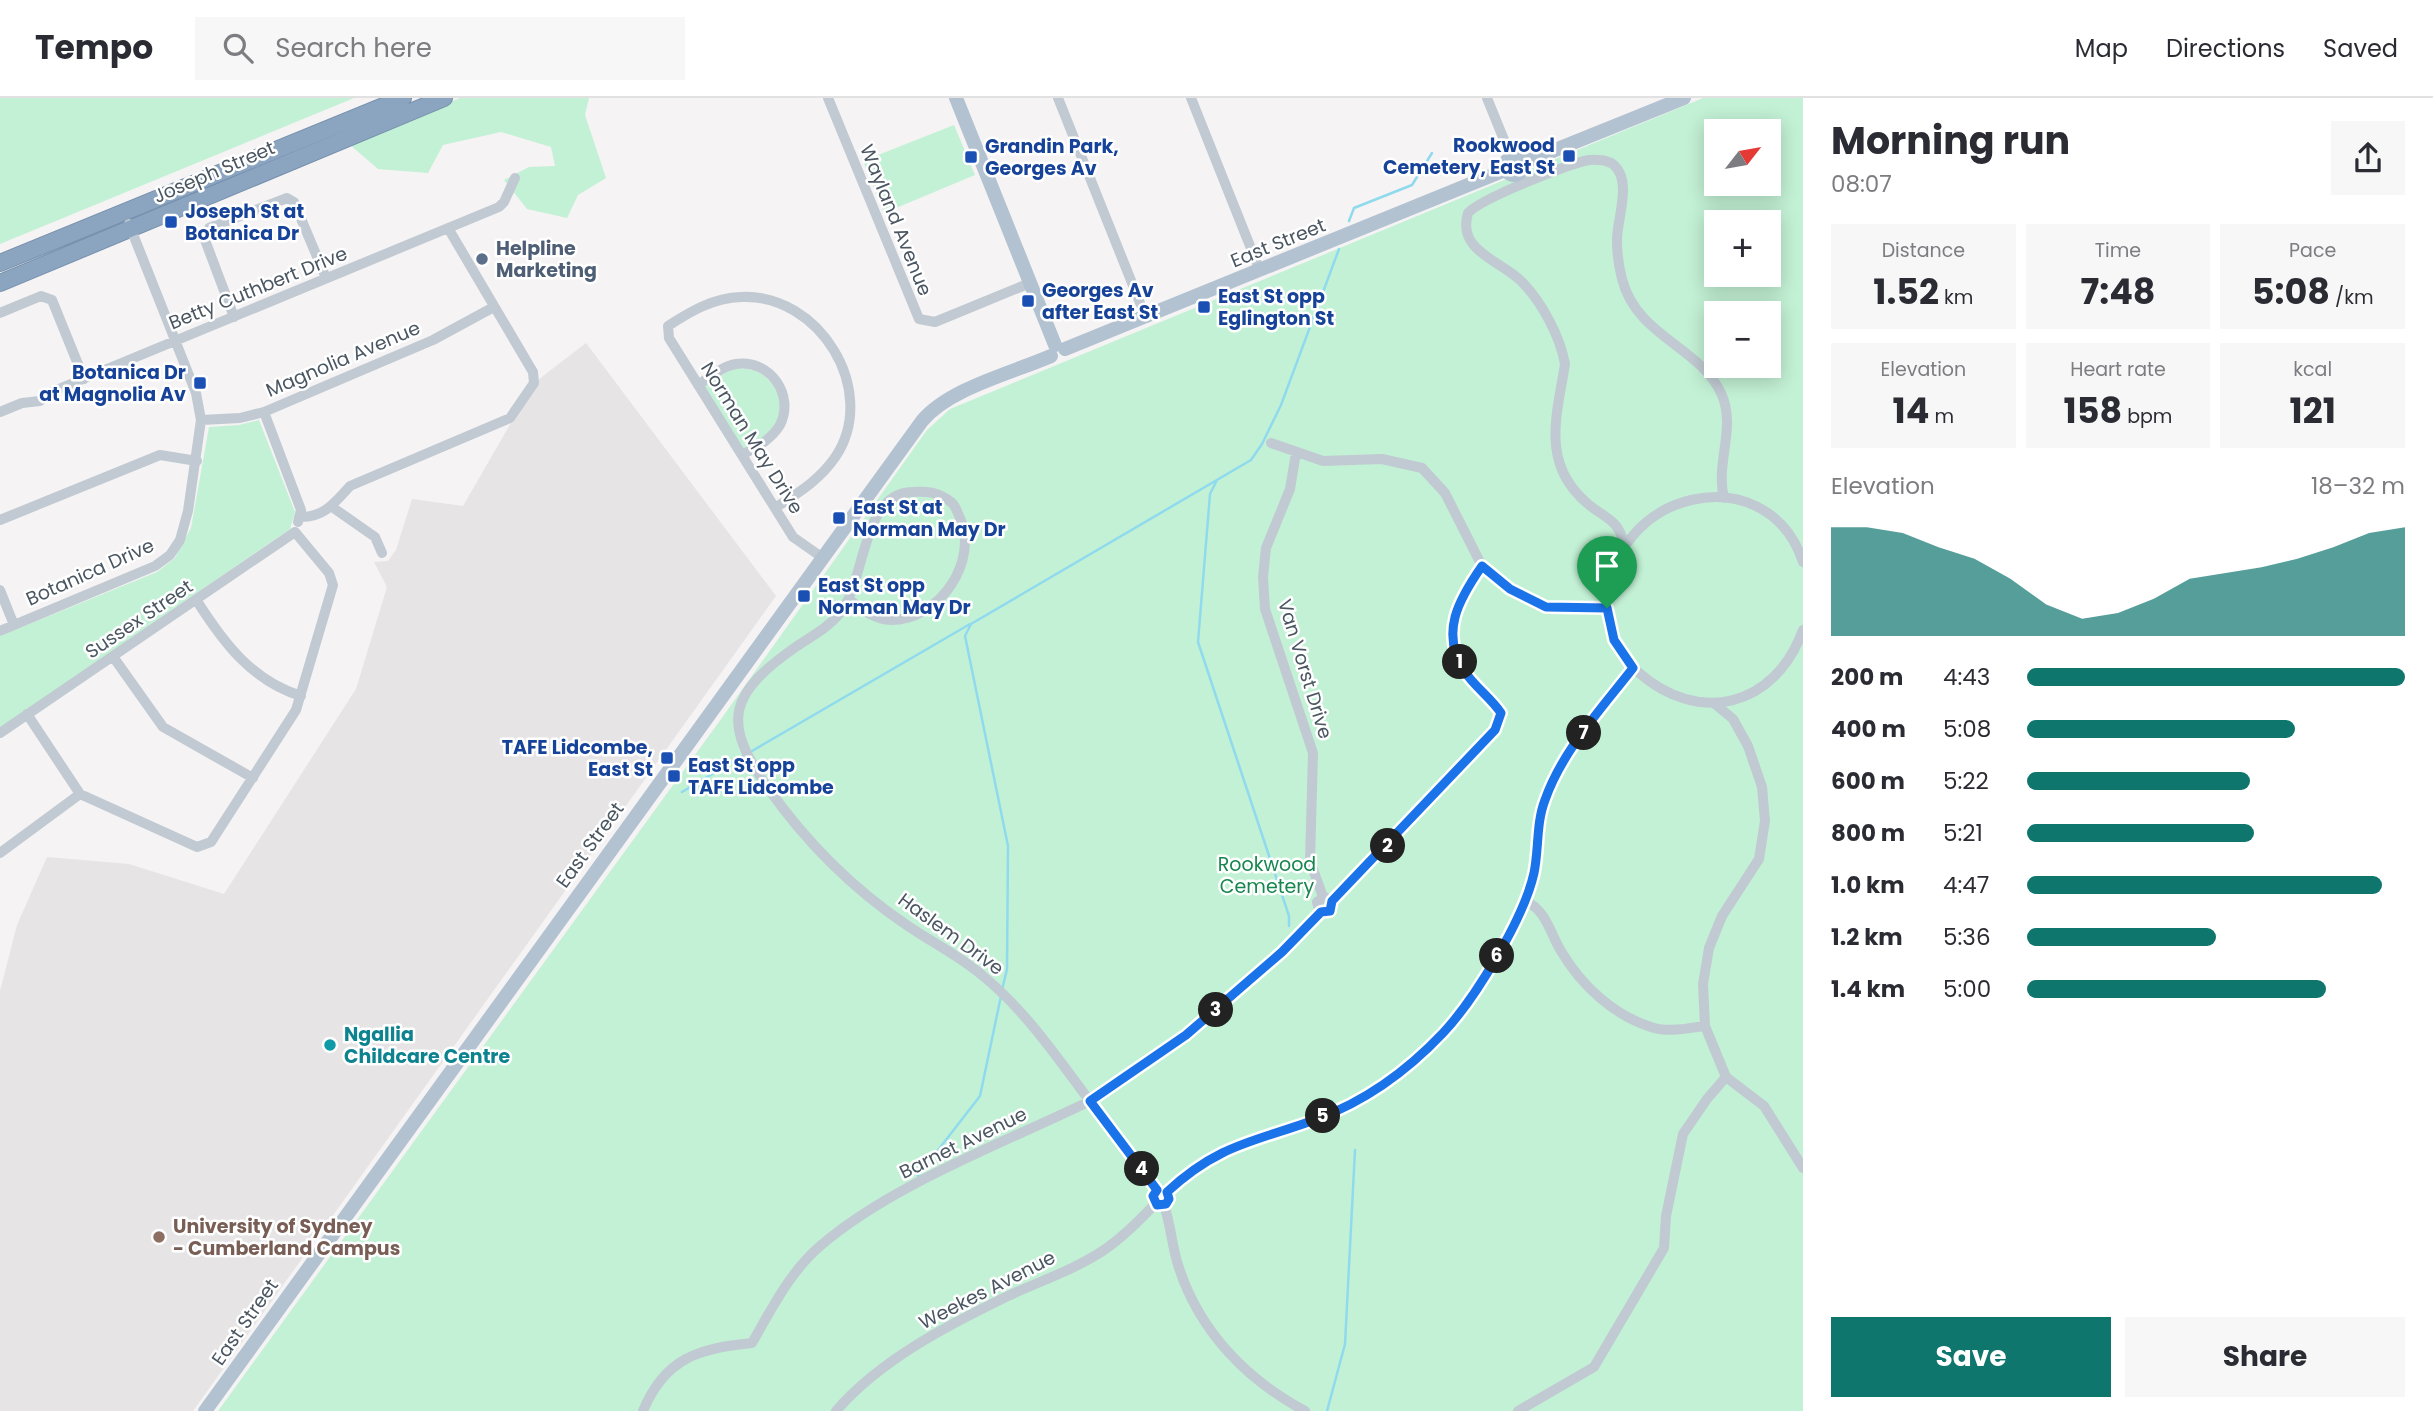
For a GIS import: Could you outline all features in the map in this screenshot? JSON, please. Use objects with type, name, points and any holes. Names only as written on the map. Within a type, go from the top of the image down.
[{"type":"highway","name":"Joseph Street","points":[[0,262],[403,98]]},
{"type":"highway","name":"Joseph Street","points":[[0,283],[444,98]]},
{"type":"main road","points":[[956,98],[1057,350]]},
{"type":"main road","name":"East Street","points":[[205,1411],[823,558],[936,407],[1057,350],[1146,318],[1516,170],[1684,98]]},
{"type":"street","name":"Wayland Avenue","points":[[828,98],[919,319],[935,322],[1030,283]]},
{"type":"street","points":[[1058,98],[1146,318]]},
{"type":"street","points":[[1191,98],[1261,271]]},
{"type":"street","points":[[1487,98],[1516,170]]},
{"type":"street","points":[[1624,546],[1617,523],[1586,502],[1560,462],[1553,430],[1565,364],[1546,316],[1525,284],[1476,249],[1468,235],[1466,220],[1472,208],[1516,170],[1588,160],[1608,162],[1618,170],[1622,191],[1617,243],[1622,279],[1632,301],[1650,327],[1703,369],[1721,393],[1727,417],[1720,477],[1724,498]]},
{"type":"street","name":"Betty Cuthbert Drive","points":[[0,412],[22,403],[40,401],[49,393],[499,207],[515,178]]},
{"type":"street","points":[[234,317],[205,240],[209,228],[286,198],[294,202],[326,278]]},
{"type":"street","name":"Botanica Drive","points":[[0,631],[155,566],[170,555],[183,528],[197,461],[201,420],[196,393],[177,340],[125,213]]},
{"type":"street","points":[[299,517],[312,517],[332,507],[349,486],[510,418],[534,383],[533,372],[492,308],[448,228]]},
{"type":"street","points":[[0,313],[41,296],[52,300],[84,379]]},
{"type":"street","name":"Norman May Drive","points":[[775,508],[814,483],[836,456],[848,428],[851,398],[843,366],[826,337],[800,314],[777,301],[742,296],[710,302],[668,326],[669,338],[793,537],[823,558]]},
{"type":"street","name":"Magnolia Avenue","points":[[201,420],[240,418],[264,412],[432,340],[492,308]]},
{"type":"street","points":[[698,385],[736,364],[750,364],[773,376],[782,388],[785,400],[781,422],[765,442],[742,455]]},
{"type":"street","points":[[27,715],[80,793],[197,847],[211,842],[290,724],[301,696],[332,585],[329,573],[295,532],[301,510],[264,412]]},
{"type":"street","points":[[1271,443],[1323,461],[1382,459],[1422,468],[1445,493],[1482,566],[1510,589],[1546,607],[1607,608]]},
{"type":"street","name":"Van Vorst Drive","points":[[1296,453],[1290,489],[1266,548],[1263,577],[1265,609],[1307,728],[1313,753],[1310,862],[1327,899]]},
{"type":"street","points":[[0,520],[160,455],[197,461]]},
{"type":"street","points":[[932,491],[954,504],[967,533],[964,559],[954,581],[940,598],[916,614],[892,620],[874,617],[849,599],[865,542],[882,507],[902,492],[932,491]]},
{"type":"street","points":[[1803,562],[1792,539],[1774,520],[1749,505],[1724,498],[1698,498],[1668,507],[1644,523],[1624,546],[1612,575],[1607,608],[1614,640],[1633,668],[1677,698],[1715,704],[1742,697],[1766,683],[1781,669],[1803,630]]},
{"type":"street","points":[[332,507],[375,537],[382,552]]},
{"type":"street","name":"Sussex Street","points":[[0,733],[114,658],[295,532]]},
{"type":"street","name":"Barnet Avenue","points":[[643,1411],[653,1387],[682,1361],[709,1347],[752,1343],[782,1292],[817,1248],[878,1202],[1090,1101],[1195,1028],[1282,952],[1321,912],[1330,911],[1327,899],[1495,730],[1501,713],[1488,694],[1465,673],[1452,646],[1452,621],[1465,591],[1482,566]]},
{"type":"street","points":[[0,590],[14,625]]},
{"type":"street","name":"Haslem Drive","points":[[849,599],[828,625],[775,662],[754,683],[742,702],[737,719],[743,748],[751,764],[827,862],[908,926],[970,965],[1035,1027],[1162,1191]]},
{"type":"street","points":[[197,601],[232,653],[285,691],[301,696]]},
{"type":"street","points":[[114,658],[163,727],[254,778]]},
{"type":"street","points":[[1305,1411],[1284,1400],[1240,1365],[1208,1327],[1181,1274],[1160,1204],[1169,1199],[1162,1191],[1223,1151],[1348,1106],[1411,1064],[1445,1032],[1473,996],[1524,900],[1534,874],[1544,800],[1553,781],[1582,735],[1633,668]]},
{"type":"street","points":[[1737,726],[1736,711],[1742,697]]},
{"type":"street","points":[[1715,704],[1737,726],[1751,755],[1762,787],[1765,833],[1759,859],[1747,882],[1722,916],[1709,948],[1703,984],[1705,1026],[1726,1077],[1765,1106],[1803,1168]]},
{"type":"street","points":[[0,853],[80,793]]},
{"type":"street","points":[[1524,900],[1541,911],[1561,951],[1582,981],[1614,1009],[1652,1028],[1681,1030],[1705,1026]]},
{"type":"street","points":[[1518,1411],[1594,1367],[1664,1248],[1665,1216],[1683,1134],[1714,1088],[1726,1077]]},
{"type":"street","name":"Weekes Avenue","points":[[836,1411],[869,1380],[911,1349],[1007,1297],[1104,1250],[1160,1204]]},
{"type":"shaded area","points":[[586,343],[776,596],[193,1411],[0,1411],[0,991],[17,925],[47,857],[129,864],[224,894],[356,689],[387,587],[374,562],[388,561],[396,550],[412,499],[463,506],[534,383]]},
{"type":"green space","points":[[0,98],[354,98],[0,244]]},
{"type":"green space","points":[[460,98],[589,98],[585,115],[606,178],[578,195],[567,218],[527,209],[504,180],[529,167],[555,166],[551,147],[501,132],[443,145],[428,173],[378,169],[349,144]]},
{"type":"green space","name":"Rookwood Cemetery","points":[[1703,98],[1803,98],[1803,1411],[218,1411],[724,715],[927,430],[950,409]]},
{"type":"green space","points":[[954,125],[975,175],[884,213],[863,161]]},
{"type":"green space","points":[[732,369],[747,369],[765,377],[772,383],[780,400],[781,408],[775,425],[744,450],[704,386]]},
{"type":"green space","points":[[259,420],[295,512],[290,529],[0,728],[0,636],[157,572],[175,558],[191,528],[209,427],[239,425]]},
{"type":"waterway","points":[[1349,221],[1354,208],[1412,185],[1432,153]]},
{"type":"waterway","points":[[1002,990],[1007,969],[1008,846],[965,636],[971,624],[1251,460],[1281,405],[1339,249]]},
{"type":"waterway","points":[[1217,480],[1210,494],[1198,642],[1289,916],[1289,926]]},
{"type":"waterway","points":[[752,751],[970,624]]},
{"type":"waterway","points":[[682,792],[746,754]]},
{"type":"waterway","points":[[918,1176],[980,1096],[1001,996]]},
{"type":"waterway","points":[[1327,1411],[1345,1344],[1355,1150]]},
{"type":"place","name":"Rookwood Cemetery, East St","points":[[1569,156]]},
{"type":"place","name":"Grandin Park, Georges Av","points":[[971,157]]},
{"type":"place","name":"Joseph St at Botanica Dr","points":[[171,222]]},
{"type":"place","name":"Helpline Marketing","points":[[482,259]]},
{"type":"place","name":"Georges Av after East St","points":[[1028,301]]},
{"type":"place","name":"East St opp Eglington St","points":[[1204,307]]},
{"type":"place","name":"Botanica Dr at Magnolia Av","points":[[200,383]]},
{"type":"place","name":"East St at Norman May Dr","points":[[839,518]]},
{"type":"place","name":"East St opp Norman May Dr","points":[[804,596]]},
{"type":"place","name":"TAFE Lidcombe, East St","points":[[667,758]]},
{"type":"place","name":"East St opp TAFE Lidcombe","points":[[674,776]]},
{"type":"place","name":"Ngallia Childcare Centre","points":[[330,1045]]},
{"type":"place","name":"University of Sydney - Cumberland Campus","points":[[159,1237]]},
{"type":"route","points":[[1482,566],[1510,589],[1546,607],[1607,608],[1607,619],[1614,640],[1633,668],[1598,713],[1553,781],[1544,800],[1537,836],[1534,874],[1528,892],[1488,973],[1473,996],[1445,1032],[1420,1057],[1380,1086],[1348,1106],[1316,1119],[1257,1136],[1223,1151],[1177,1182],[1167,1192],[1169,1199],[1166,1204],[1155,1204],[1153,1194],[1157,1190],[1090,1101],[1140,1070],[1186,1035],[1282,952],[1321,912],[1330,911],[1332,901],[1385,850],[1495,730],[1501,713],[1488,694],[1465,673],[1452,646],[1452,621],[1465,591],[1482,566]]}]
